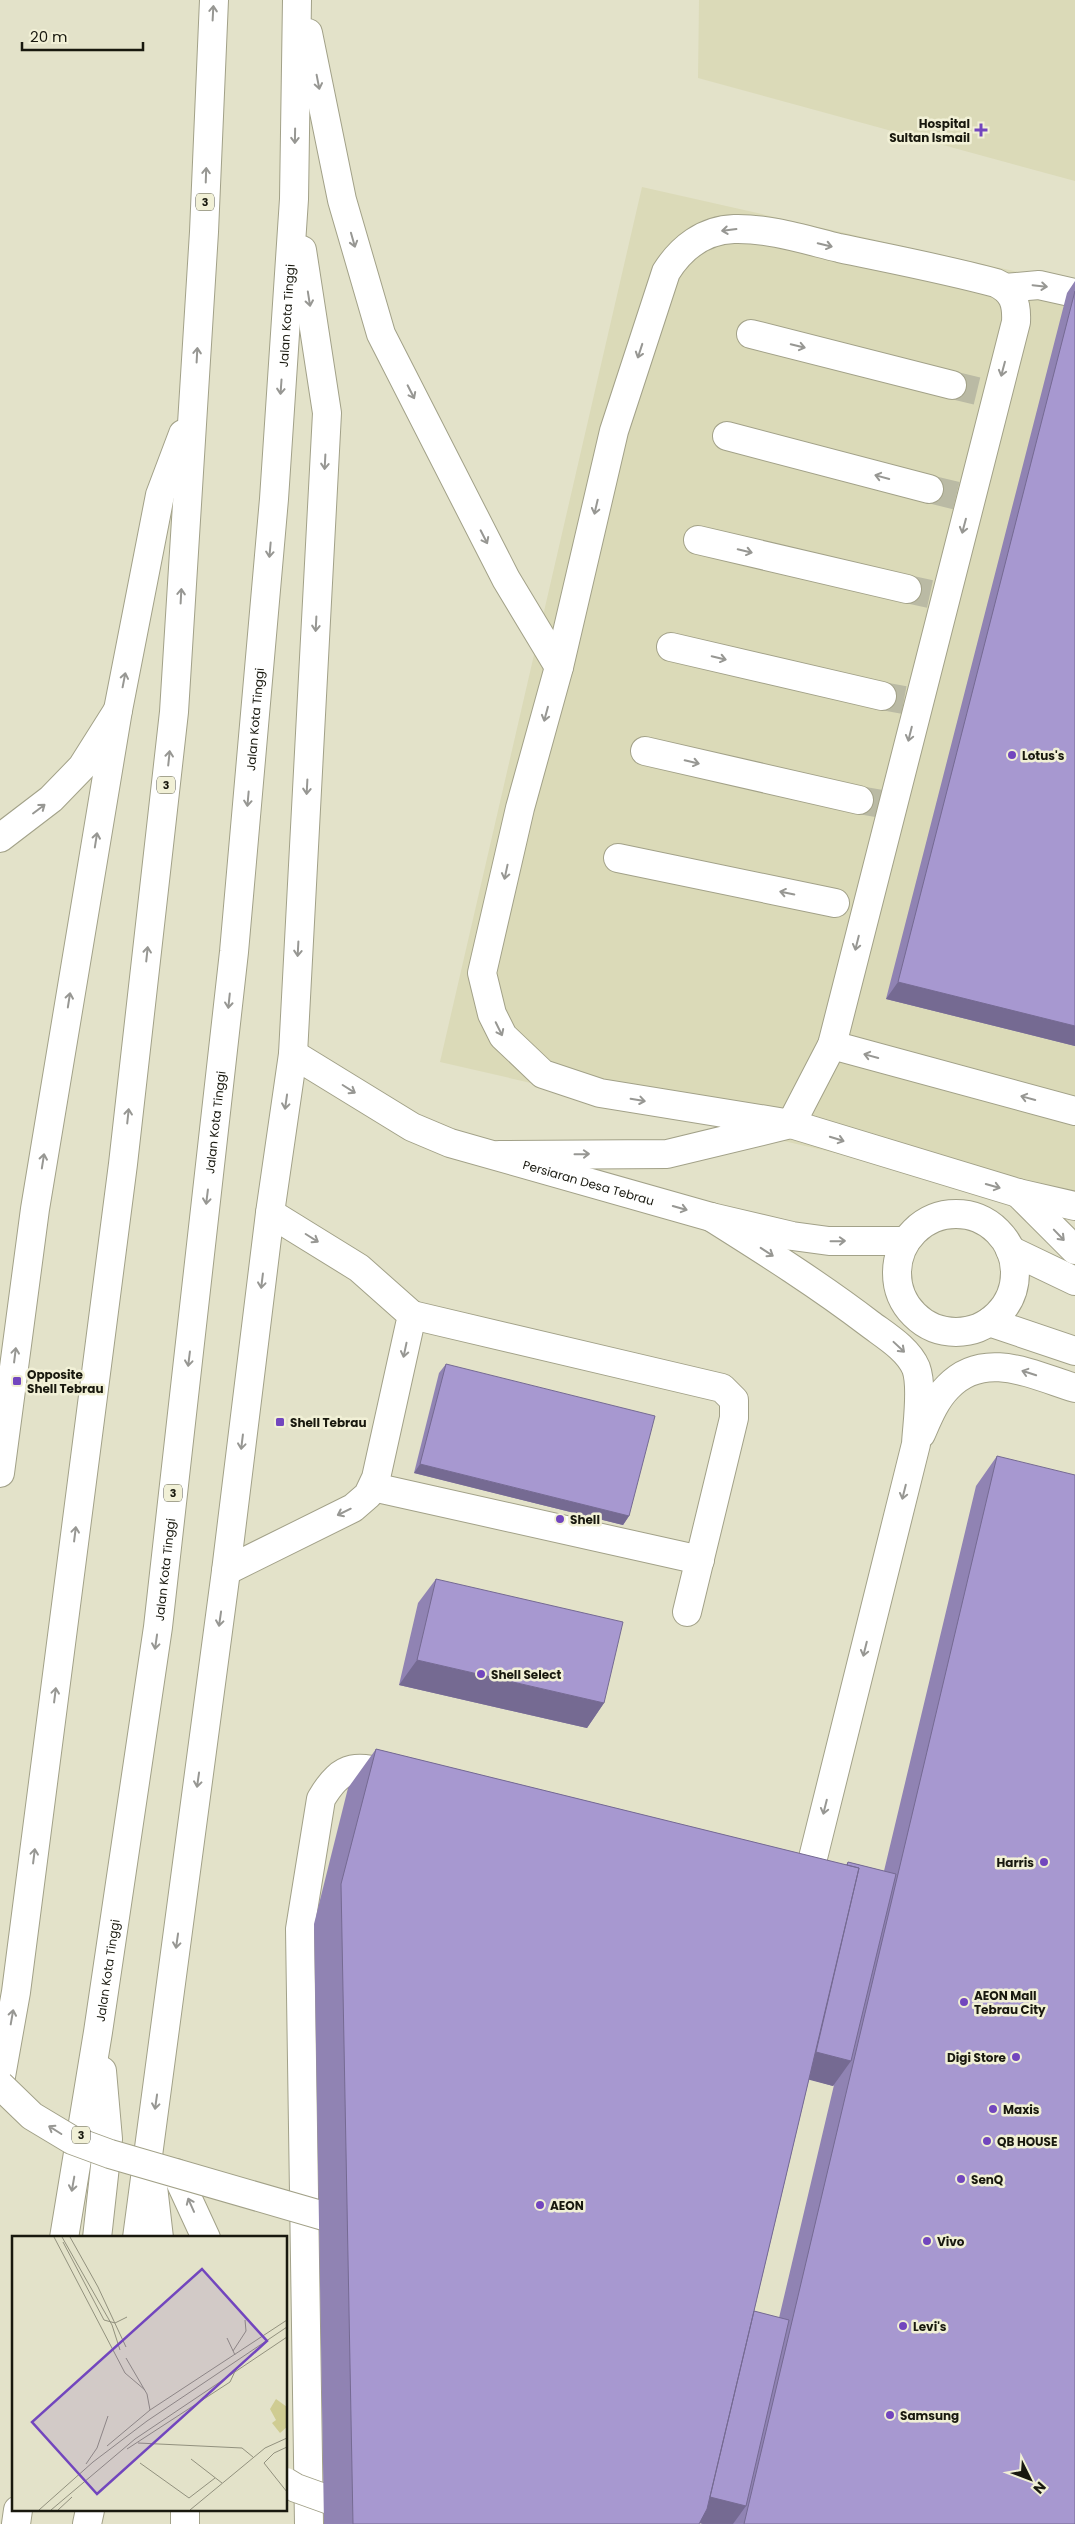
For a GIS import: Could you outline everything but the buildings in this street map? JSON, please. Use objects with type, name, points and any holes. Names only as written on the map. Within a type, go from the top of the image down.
[{"type":"main road","name":"3","points":[[0,2084],[16,1992],[123,1164],[174,712],[194,404],[214,0]]},
{"type":"main road","points":[[299,0],[342,200],[381,334],[506,579],[559,667]]},
{"type":"main road","name":"Jalan Kota Tinggi","points":[[64,2236],[98,2032],[158,1627],[215,1135],[234,952],[274,500],[294,199],[299,0]]},
{"type":"main road","points":[[137,2236],[226,1570],[270,1213],[293,1054],[327,413],[294,199]]},
{"type":"main road","points":[[1075,293],[1039,285],[1005,288],[988,282],[778,234],[733,229],[709,234],[688,245],[676,257],[666,272],[614,431],[559,667],[520,808],[482,973],[492,1014],[503,1036],[543,1074],[600,1093],[791,1124],[1018,1193],[1075,1206]]},
{"type":"main road","points":[[498,1155],[667,1154],[791,1124],[832,1045],[853,907],[975,390],[1016,322],[1015,302],[1005,288]]},
{"type":"main road","points":[[751,334],[975,390]]},
{"type":"main road","points":[[0,1473],[35,1209],[118,710],[160,495],[194,404]]},
{"type":"main road","points":[[727,436],[929,489]]},
{"type":"main road","points":[[698,540],[928,593]]},
{"type":"main road","points":[[671,647],[902,699]]},
{"type":"main road","points":[[0,838],[51,799],[82,767],[118,710]]},
{"type":"main road","points":[[645,751],[878,803]]},
{"type":"main road","points":[[618,858],[853,907]]},
{"type":"main road","points":[[832,1045],[1075,1111]]},
{"type":"main road","name":"Persiaran Desa Tebrau","points":[[293,1054],[412,1127],[450,1143],[498,1155],[711,1217],[810,1239],[829,1241],[906,1241]]},
{"type":"main road","points":[[934,1218],[957,1175]]},
{"type":"main road","points":[[957,1175],[987,1222],[1001,1234],[1010,1250],[1014,1265],[1014,1282],[1010,1297],[1001,1311],[989,1322],[975,1329],[959,1332],[943,1331],[928,1326],[914,1316],[904,1304],[898,1288],[899,1256],[906,1241],[918,1228],[934,1218],[961,1214],[987,1222]]},
{"type":"main road","points":[[1018,1193],[1075,1250]]},
{"type":"main road","points":[[270,1213],[359,1268],[412,1316],[722,1388],[734,1400],[734,1418],[687,1612]]},
{"type":"main road","points":[[711,1217],[821,1288],[895,1343],[908,1355],[916,1367],[919,1378],[916,1444]]},
{"type":"main road","points":[[1010,1250],[1075,1281]]},
{"type":"main road","points":[[226,1570],[353,1508],[362,1502],[373,1487],[412,1316]]},
{"type":"main road","points":[[989,1322],[1075,1351]]},
{"type":"main road","points":[[796,1921],[796,1882],[916,1444],[936,1403],[947,1387],[961,1376],[979,1368],[1009,1367],[1075,1388]]},
{"type":"main road","points":[[373,1487],[700,1560]]},
{"type":"main road","points":[[309,2524],[300,1929],[321,1800],[332,1782],[345,1771],[365,1768],[423,1783]]},
{"type":"main road","points":[[96,2236],[108,2139],[98,2032]]},
{"type":"main road","points":[[0,2084],[32,2116],[72,2140],[110,2154],[324,2216]]},
{"type":"main road","points":[[149,2153],[159,2236]]},
{"type":"main road","points":[[176,2173],[205,2236]]},
{"type":"main road","points":[[288,2483],[335,2502]]},
{"type":"shaded area","name":"Hospital Sultan Ismail","points":[[699,0],[1075,0],[1075,181],[698,78]]},
{"type":"shaded area","points":[[642,187],[1075,285],[1075,1208],[440,1062]]},
{"type":"tunnel","points":[[952,385],[977,391]]},
{"type":"tunnel","points":[[929,489],[970,499]]},
{"type":"tunnel","points":[[907,589],[930,594]]},
{"type":"tunnel","points":[[882,696],[904,700]]},
{"type":"tunnel","points":[[859,800],[882,804]]},
{"type":"place","name":"Hospital Sultan Ismail","points":[[981,130]]},
{"type":"place","name":"Lotus's","points":[[1012,755]]},
{"type":"place","name":"Opposite Shell Tebrau","points":[[17,1381]]},
{"type":"place","name":"Shell Tebrau","points":[[280,1422]]},
{"type":"place","name":"Shell","points":[[560,1519]]},
{"type":"place","name":"Shell Select","points":[[481,1674]]},
{"type":"place","name":"Harris","points":[[1044,1862]]},
{"type":"place","name":"AEON Mall Tebrau City","points":[[964,2002]]},
{"type":"place","name":"Digi Store","points":[[1016,2057]]},
{"type":"place","name":"Maxis","points":[[993,2109]]},
{"type":"place","name":"QB HOUSE","points":[[987,2141]]},
{"type":"place","name":"SenQ","points":[[961,2179]]},
{"type":"place","name":"AEON","points":[[540,2205]]},
{"type":"place","name":"Vivo","points":[[927,2241]]},
{"type":"place","name":"Levi's","points":[[903,2326]]},
{"type":"place","name":"Samsung","points":[[890,2415]]}]
